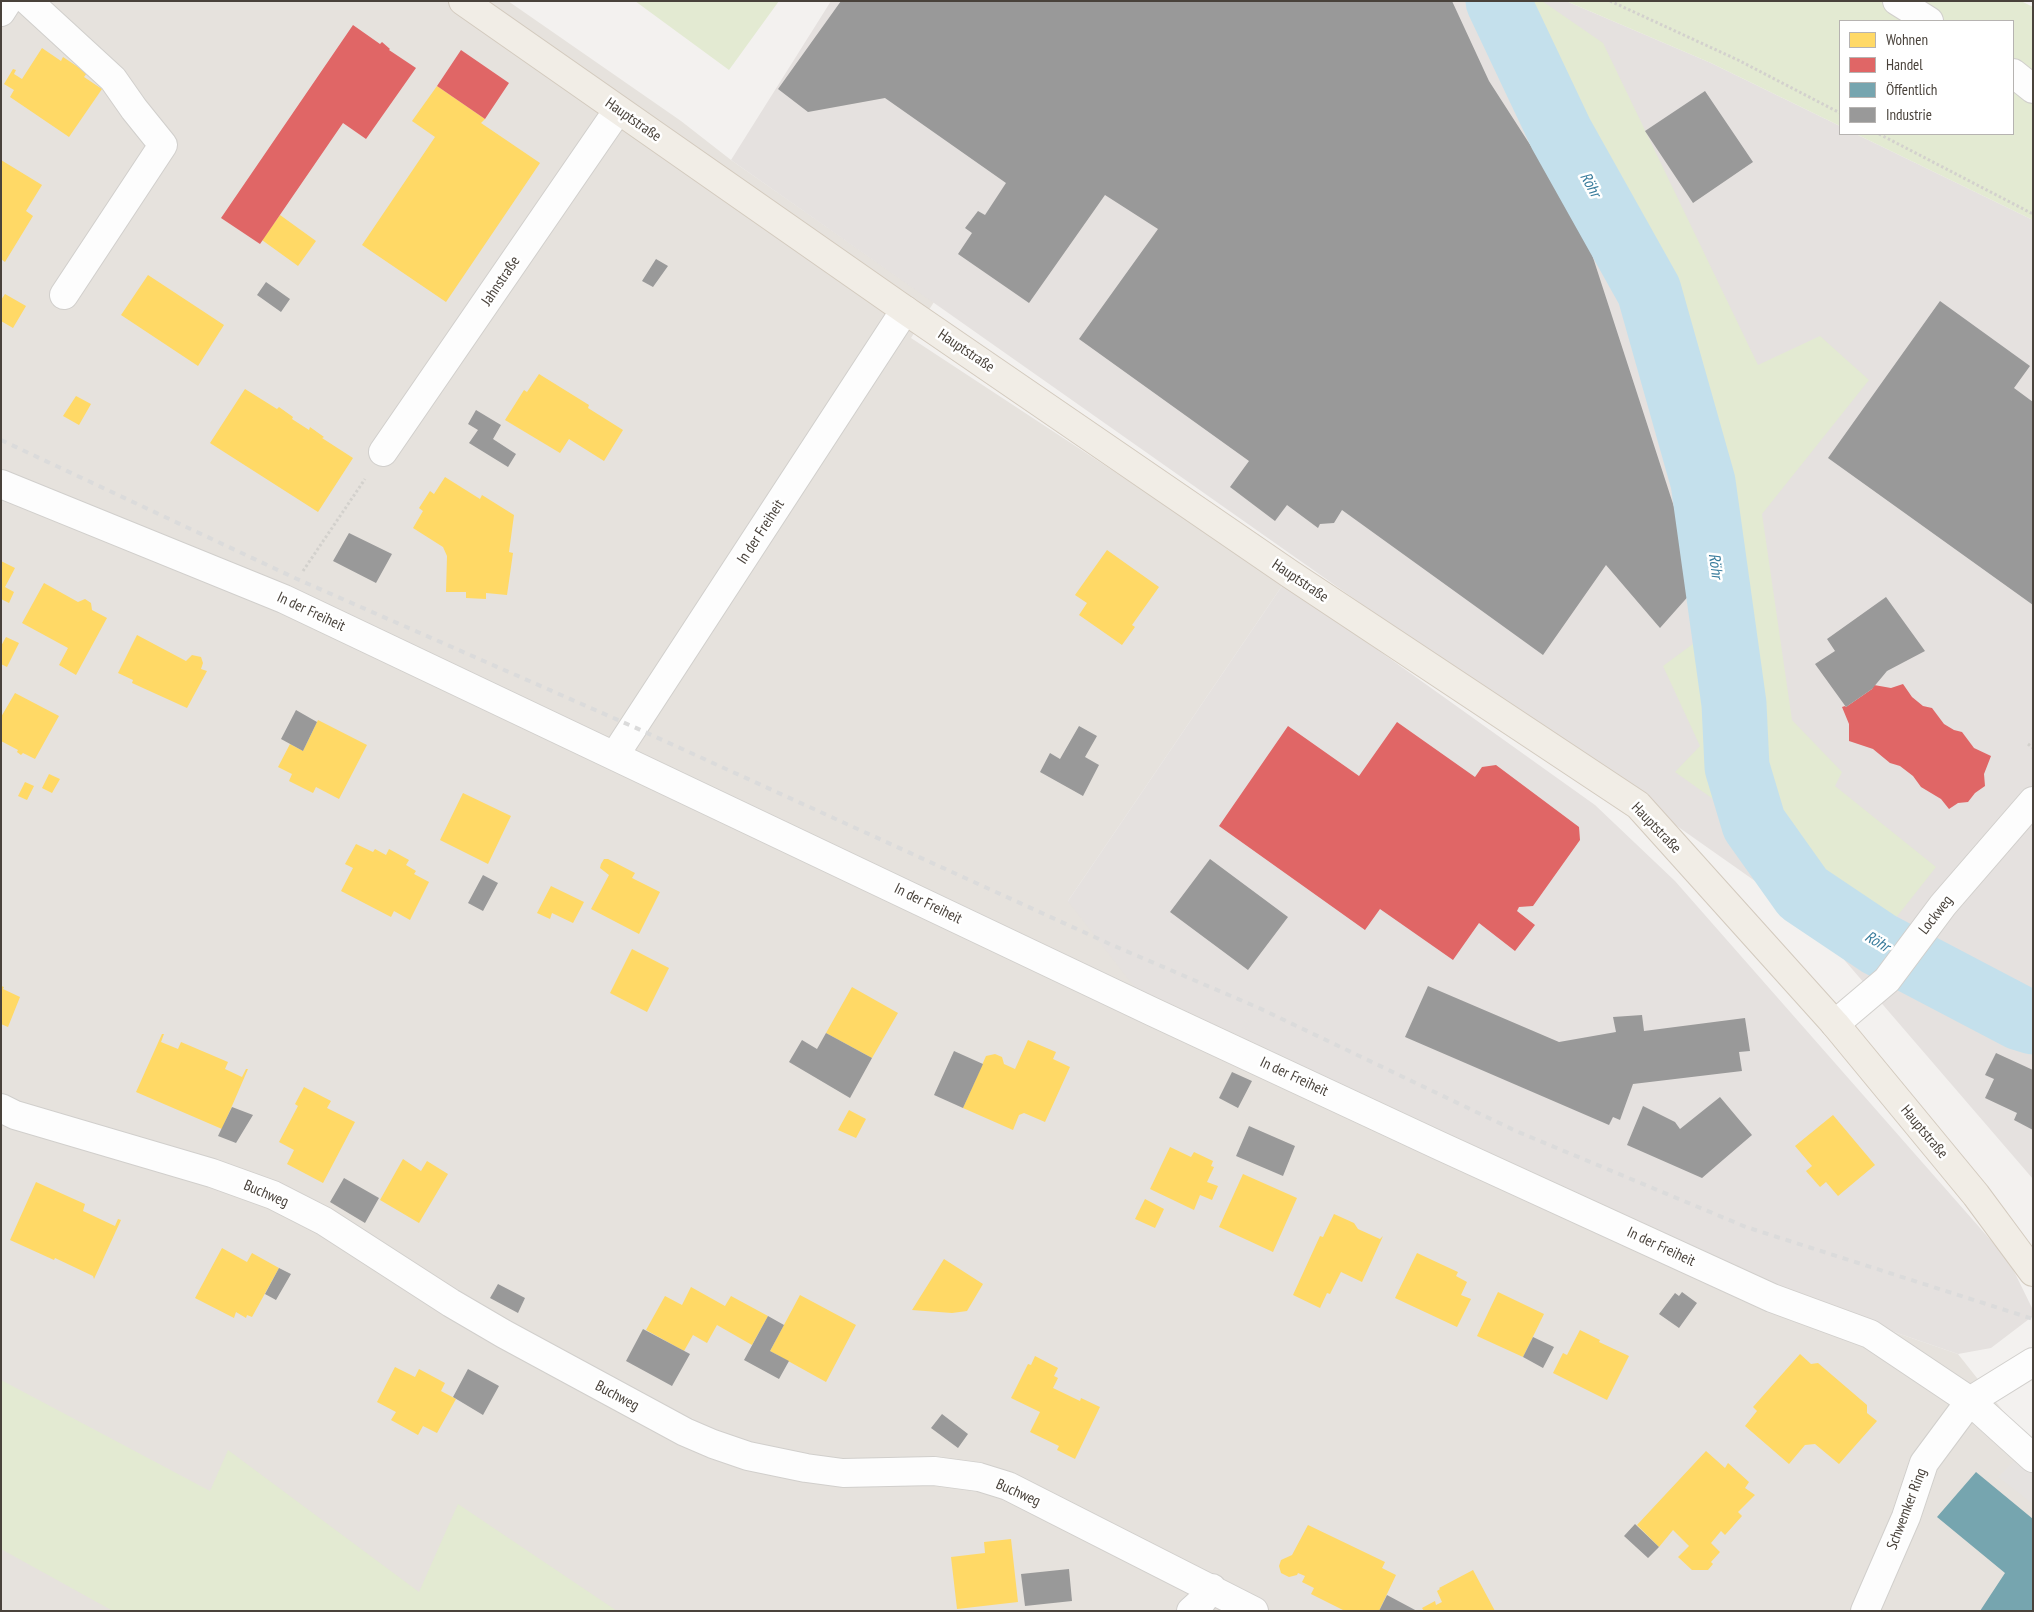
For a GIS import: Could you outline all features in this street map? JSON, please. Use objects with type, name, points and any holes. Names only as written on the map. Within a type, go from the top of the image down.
[{"type":"main road","name":"Hauptstraße","points":[[463,1],[905,310],[1290,574],[1638,805],[1835,1024],[1976,1195],[2033,1272]]},
{"type":"street","points":[[1,12],[8,1]]},
{"type":"street","points":[[28,1],[113,79],[134,109],[164,145],[64,295]]},
{"type":"street","points":[[1897,1],[1927,20]]},
{"type":"street","points":[[2014,74],[2033,89]]},
{"type":"street","name":"Jahnstraße","points":[[383,452],[618,110]]},
{"type":"street","name":"In der Freiheit","points":[[615,755],[905,310]]},
{"type":"street","name":"In der Freiheit","points":[[1,484],[284,599],[1153,1012],[1447,1149],[1772,1298],[1870,1334],[1970,1401],[2033,1458]]},
{"type":"street","name":"Lockweg","points":[[1835,1024],[1887,980],[1943,905],[2033,802]]},
{"type":"street","name":"Buchweg","points":[[1,1108],[15,1115],[212,1173],[273,1194],[332,1226],[451,1303],[504,1334],[685,1432],[713,1444],[748,1456],[806,1468],[843,1473],[934,1470],[978,1477],[1008,1486],[1254,1611]]},
{"type":"street","name":"Schwemker Ring","points":[[1865,1611],[1906,1517],[1924,1463],[1970,1401],[2033,1362]]},
{"type":"street","points":[[1191,1611],[1212,1588]]},
{"type":"path","points":[[1610,1],[1738,60],[1839,112]]},
{"type":"path","points":[[1881,135],[2033,214]]},
{"type":"path","points":[[284,599],[383,452]]},
{"type":"path","points":[[2028,744],[2033,748]]},
{"type":"shaded area","points":[[1,1],[508,1],[681,121],[731,160],[934,302],[911,338],[1284,583],[1068,901],[1752,1283],[1958,1354],[2026,1440],[2033,1443],[2033,1611],[1,1611]]},
{"type":"shaded area","points":[[831,1],[1566,1],[1711,63],[1839,126],[1839,135],[1858,135],[2033,220],[2033,998],[2013,1044],[2033,1053],[2033,1179],[1809,919],[731,160]]},
{"type":"shaded area","points":[[1284,583],[1595,805],[1675,881],[2009,1261],[2033,1310],[2033,1316],[1991,1348],[1958,1354],[1752,1283],[1136,989],[1068,901]]},
{"type":"shaded area","points":[[2033,1442],[2033,1504],[1998,1477]]},
{"type":"green space","points":[[635,1],[779,1],[729,70]]},
{"type":"green space","points":[[1485,1],[1542,1],[1603,43],[1758,365],[1820,336],[1869,380],[1762,514],[1792,720],[1842,772],[1835,786],[1936,867],[1895,919],[1871,929],[1778,865],[1723,806],[1675,772],[1700,746],[1663,666],[1716,627],[1617,262]]},
{"type":"green space","points":[[1566,1],[2021,1],[2033,7],[2033,220],[1858,135],[2014,135],[2014,20],[1839,20],[1839,126],[1711,63]]},
{"type":"green space","points":[[2033,998],[2033,1053],[2013,1044]]},
{"type":"green space","points":[[1,1380],[210,1491],[228,1450],[419,1592],[458,1504],[617,1611],[113,1611],[1,1549]]},
{"type":"building: Wohnen","points":[[42,48],[61,61],[63,57],[87,73],[84,77],[102,89],[69,137],[10,97],[14,90],[4,84],[13,69],[16,70],[14,74],[22,79]]},
{"type":"building: Wohnen","points":[[437,86],[485,119],[481,123],[540,163],[446,302],[362,245],[435,137],[412,121]]},
{"type":"building: Wohnen","points":[[1,160],[42,185],[26,211],[33,216],[5,262],[1,259]]},
{"type":"building: Wohnen","points":[[280,215],[316,241],[298,266],[262,240]]},
{"type":"building: Wohnen","points":[[148,275],[224,325],[198,366],[121,315]]},
{"type":"building: Wohnen","points":[[5,294],[26,306],[13,328],[1,321],[1,300]]},
{"type":"building: Wohnen","points":[[539,374],[589,405],[588,408],[623,430],[604,461],[569,439],[560,453],[505,420],[524,390],[527,392]]},
{"type":"building: Wohnen","points":[[245,389],[277,409],[279,407],[293,417],[292,419],[309,430],[310,427],[324,437],[322,438],[353,458],[318,512],[210,443]]},
{"type":"building: Wohnen","points":[[76,396],[91,404],[79,425],[63,416]]},
{"type":"building: Wohnen","points":[[445,477],[480,499],[482,495],[514,515],[509,552],[513,553],[507,595],[486,593],[486,599],[466,598],[466,592],[446,592],[447,556],[443,547],[413,528],[423,511],[419,508],[430,491],[434,494]]},
{"type":"building: Wohnen","points":[[1107,550],[1159,587],[1132,625],[1135,627],[1122,645],[1079,615],[1087,603],[1075,595]]},
{"type":"building: Wohnen","points":[[1,561],[15,568],[5,587],[14,592],[9,603],[1,599]]},
{"type":"building: Wohnen","points":[[44,583],[78,602],[85,599],[91,603],[92,610],[107,618],[76,675],[59,665],[68,648],[22,623]]},
{"type":"building: Wohnen","points":[[137,635],[186,661],[192,655],[201,657],[203,663],[201,669],[207,671],[187,708],[132,683],[133,680],[118,673]]},
{"type":"building: Wohnen","points":[[6,637],[19,643],[7,667],[1,664],[1,646]]},
{"type":"building: Wohnen","points":[[15,693],[59,716],[35,759],[23,753],[21,755],[17,752],[18,750],[1,741],[1,717]]},
{"type":"building: Wohnen","points":[[318,720],[367,745],[339,799],[316,787],[313,793],[289,781],[292,774],[278,767],[290,744],[303,751]]},
{"type":"building: Wohnen","points":[[49,774],[60,779],[52,793],[42,788]]},
{"type":"building: Wohnen","points":[[25,782],[34,786],[27,800],[18,796]]},
{"type":"building: Wohnen","points":[[463,793],[511,816],[488,864],[440,840]]},
{"type":"building: Wohnen","points":[[356,844],[373,852],[375,849],[386,855],[389,849],[409,860],[406,865],[416,871],[414,874],[429,882],[410,920],[394,911],[391,917],[341,891],[353,868],[345,864]]},
{"type":"building: Wohnen","points":[[604,859],[608,859],[635,873],[632,878],[660,892],[639,934],[591,909],[609,875],[600,868]]},
{"type":"building: Wohnen","points":[[551,886],[584,902],[573,923],[552,913],[550,919],[537,913]]},
{"type":"building: Wohnen","points":[[632,949],[669,968],[647,1012],[610,993]]},
{"type":"building: Wohnen","points":[[1,986],[4,987],[3,989],[20,997],[8,1027],[1,1024]]},
{"type":"building: Wohnen","points":[[852,987],[898,1013],[872,1058],[826,1033]]},
{"type":"building: Wohnen","points":[[162,1034],[164,1034],[161,1042],[178,1049],[181,1042],[228,1062],[225,1069],[242,1077],[246,1069],[248,1069],[222,1129],[136,1092]]},
{"type":"building: Wohnen","points":[[1028,1040],[1056,1052],[1053,1059],[1070,1067],[1045,1122],[1024,1113],[1019,1115],[1013,1130],[963,1108],[986,1056],[995,1054],[1002,1057],[1004,1064],[1015,1069]]},
{"type":"building: Wohnen","points":[[304,1087],[331,1101],[327,1108],[355,1122],[323,1183],[287,1164],[294,1150],[279,1142],[298,1106],[295,1104]]},
{"type":"building: Wohnen","points":[[849,1110],[866,1119],[856,1138],[838,1130]]},
{"type":"building: Wohnen","points":[[1833,1115],[1875,1165],[1838,1196],[1826,1182],[1820,1187],[1806,1171],[1812,1166],[1795,1146]]},
{"type":"building: Wohnen","points":[[1170,1147],[1191,1157],[1194,1152],[1213,1161],[1211,1166],[1214,1167],[1207,1182],[1218,1186],[1212,1200],[1200,1195],[1194,1210],[1150,1189]]},
{"type":"building: Wohnen","points":[[403,1159],[421,1171],[427,1161],[448,1174],[419,1223],[380,1200]]},
{"type":"building: Wohnen","points":[[1243,1174],[1297,1198],[1273,1252],[1219,1227]]},
{"type":"building: Wohnen","points":[[36,1182],[85,1204],[83,1211],[115,1226],[118,1219],[121,1220],[94,1279],[93,1276],[55,1258],[54,1260],[10,1240]]},
{"type":"building: Wohnen","points":[[1145,1199],[1164,1209],[1155,1228],[1135,1219]]},
{"type":"building: Wohnen","points":[[1334,1214],[1354,1223],[1358,1229],[1380,1239],[1383,1236],[1362,1282],[1341,1272],[1330,1294],[1327,1293],[1320,1308],[1293,1295],[1320,1236],[1323,1237]]},
{"type":"building: Wohnen","points":[[222,1248],[247,1262],[252,1253],[279,1268],[252,1317],[247,1315],[246,1318],[236,1312],[234,1318],[195,1298]]},
{"type":"building: Wohnen","points":[[1417,1253],[1458,1272],[1456,1276],[1467,1282],[1461,1295],[1471,1299],[1457,1327],[1395,1298]]},
{"type":"building: Wohnen","points":[[944,1259],[983,1284],[967,1311],[952,1313],[912,1310]]},
{"type":"building: Wohnen","points":[[691,1287],[725,1306],[731,1296],[768,1316],[752,1345],[717,1325],[707,1343],[693,1335],[684,1351],[646,1330],[665,1296],[682,1305]]},
{"type":"building: Wohnen","points":[[1498,1292],[1544,1314],[1523,1357],[1477,1336]]},
{"type":"building: Wohnen","points":[[800,1295],[856,1325],[826,1382],[770,1351]]},
{"type":"building: Wohnen","points":[[1580,1330],[1600,1340],[1599,1342],[1629,1356],[1607,1400],[1553,1373],[1563,1353],[1567,1355]]},
{"type":"building: Wohnen","points":[[1800,1354],[1811,1364],[1818,1363],[1867,1405],[1867,1413],[1877,1421],[1839,1464],[1815,1444],[1805,1445],[1789,1464],[1745,1426],[1757,1411],[1753,1407]]},
{"type":"building: Wohnen","points":[[1035,1356],[1058,1368],[1054,1376],[1058,1378],[1053,1388],[1080,1401],[1081,1398],[1100,1407],[1075,1459],[1057,1450],[1059,1446],[1030,1432],[1040,1412],[1011,1398],[1028,1364],[1031,1365]]},
{"type":"building: Wohnen","points":[[395,1367],[415,1377],[419,1369],[445,1383],[441,1391],[456,1399],[437,1433],[423,1426],[418,1435],[391,1420],[396,1412],[377,1402]]},
{"type":"building: Wohnen","points":[[1706,1451],[1725,1468],[1728,1463],[1749,1482],[1745,1488],[1755,1495],[1738,1512],[1742,1516],[1725,1535],[1721,1531],[1711,1543],[1720,1552],[1711,1562],[1713,1564],[1708,1570],[1692,1570],[1678,1557],[1689,1546],[1673,1530],[1659,1547],[1637,1525]]},
{"type":"building: Wohnen","points":[[1308,1525],[1385,1562],[1382,1568],[1396,1575],[1379,1611],[1345,1611],[1311,1594],[1314,1588],[1302,1582],[1305,1576],[1298,1573],[1289,1577],[1281,1573],[1279,1566],[1281,1560],[1292,1555]]},
{"type":"building: Wohnen","points":[[1011,1539],[1018,1602],[957,1609],[951,1557],[985,1553],[984,1542]]},
{"type":"building: Wohnen","points":[[1473,1570],[1495,1611],[1424,1611],[1422,1608],[1435,1601],[1436,1605],[1442,1602],[1437,1591],[1439,1588]]},
{"type":"building: Handel","points":[[353,25],[380,44],[382,42],[389,50],[416,68],[366,139],[343,123],[260,244],[221,218]]},
{"type":"building: Handel","points":[[461,50],[509,83],[485,119],[437,86]]},
{"type":"building: Handel","points":[[1903,684],[1912,697],[1923,706],[1932,708],[1944,724],[1962,732],[1974,748],[1991,756],[1984,774],[1985,786],[1975,793],[1968,802],[1958,803],[1949,809],[1941,799],[1921,787],[1913,776],[1900,766],[1890,763],[1873,749],[1849,741],[1849,724],[1842,707],[1846,707],[1872,689],[1874,685],[1891,688]]},
{"type":"building: Handel","points":[[1397,722],[1475,777],[1482,767],[1496,765],[1579,827],[1580,840],[1533,906],[1519,907],[1517,911],[1535,925],[1515,951],[1479,923],[1453,960],[1380,909],[1365,930],[1219,826],[1288,726],[1359,776]]},
{"type":"building: Öffentlich","points":[[1976,1472],[2033,1519],[2033,1611],[1980,1611],[2005,1573],[1937,1517]]},
{"type":"building: Industrie","points":[[841,1],[1452,1],[1489,81],[1565,199],[1586,236],[1676,513],[1692,592],[1660,628],[1606,565],[1543,655],[1342,510],[1334,523],[1320,524],[1318,528],[1287,505],[1275,521],[1230,487],[1249,461],[1079,339],[1158,229],[1105,195],[1029,303],[958,254],[972,233],[965,228],[978,211],[985,215],[1006,183],[885,98],[808,112],[778,89]]},
{"type":"building: Industrie","points":[[1705,91],[1753,162],[1693,203],[1645,131]]},
{"type":"building: Industrie","points":[[656,259],[668,266],[653,287],[642,281]]},
{"type":"building: Industrie","points":[[266,282],[290,299],[281,312],[257,295]]},
{"type":"building: Industrie","points":[[1940,301],[2030,366],[2014,388],[2033,402],[2033,605],[1828,458]]},
{"type":"building: Industrie","points":[[476,410],[501,425],[493,439],[516,454],[508,467],[469,443],[478,430],[468,424]]},
{"type":"building: Industrie","points":[[349,533],[392,554],[376,583],[333,561]]},
{"type":"building: Industrie","points":[[1886,597],[1925,651],[1887,671],[1872,689],[1846,707],[1815,664],[1835,651],[1827,639]]},
{"type":"building: Industrie","points":[[296,710],[317,722],[303,751],[281,739]]},
{"type":"building: Industrie","points":[[1079,726],[1097,736],[1085,757],[1099,765],[1083,796],[1040,772],[1050,753],[1060,759]]},
{"type":"building: Industrie","points":[[1210,859],[1288,917],[1248,970],[1170,912]]},
{"type":"building: Industrie","points":[[483,875],[498,883],[483,911],[468,903]]},
{"type":"building: Industrie","points":[[1428,986],[1559,1042],[1616,1032],[1613,1017],[1642,1015],[1644,1031],[1745,1018],[1750,1051],[1739,1052],[1742,1071],[1633,1084],[1620,1120],[1613,1117],[1609,1125],[1405,1037]]},
{"type":"building: Industrie","points":[[826,1033],[872,1058],[850,1098],[789,1062],[802,1040],[817,1049]]},
{"type":"building: Industrie","points":[[954,1051],[983,1064],[963,1108],[934,1095]]},
{"type":"building: Industrie","points":[[1996,1053],[2033,1070],[2033,1130],[2014,1120],[2017,1113],[1985,1098],[1994,1079],[1985,1075]]},
{"type":"building: Industrie","points":[[1232,1072],[1252,1081],[1238,1108],[1219,1098]]},
{"type":"building: Industrie","points":[[1720,1097],[1752,1135],[1702,1178],[1627,1145],[1643,1106],[1675,1122],[1680,1129]]},
{"type":"building: Industrie","points":[[232,1107],[253,1115],[236,1143],[218,1136]]},
{"type":"building: Industrie","points":[[1249,1126],[1295,1146],[1283,1176],[1236,1156]]},
{"type":"building: Industrie","points":[[344,1178],[379,1198],[365,1223],[330,1202]]},
{"type":"building: Industrie","points":[[279,1268],[291,1274],[276,1300],[265,1294]]},
{"type":"building: Industrie","points":[[498,1284],[525,1298],[518,1313],[490,1298]]},
{"type":"building: Industrie","points":[[1682,1292],[1697,1303],[1679,1328],[1659,1314],[1675,1293],[1679,1296]]},
{"type":"building: Industrie","points":[[768,1316],[784,1325],[770,1351],[789,1361],[779,1379],[744,1360]]},
{"type":"building: Industrie","points":[[643,1329],[690,1354],[672,1386],[626,1361]]},
{"type":"building: Industrie","points":[[1533,1337],[1554,1347],[1543,1368],[1523,1357]]},
{"type":"building: Industrie","points":[[468,1369],[499,1386],[483,1415],[453,1397]]},
{"type":"building: Industrie","points":[[942,1414],[968,1434],[958,1448],[931,1428]]},
{"type":"building: Industrie","points":[[1635,1524],[1659,1547],[1648,1558],[1624,1536]]},
{"type":"building: Industrie","points":[[1069,1569],[1072,1601],[1025,1606],[1021,1574]]},
{"type":"building: Industrie","points":[[1387,1595],[1417,1611],[1379,1611]]},
{"type":"waterway","name":"Röhr","points":[[1498,1],[1561,134],[1649,291],[1703,482],[1734,704],[1737,767],[1754,824],[1803,893],[1879,944],[2020,1018],[2033,1022]]},
{"type":"railway","points":[[1,440],[297,579],[634,727],[1112,945],[1259,1008],[1516,1131],[1746,1227],[2033,1319]]}]
